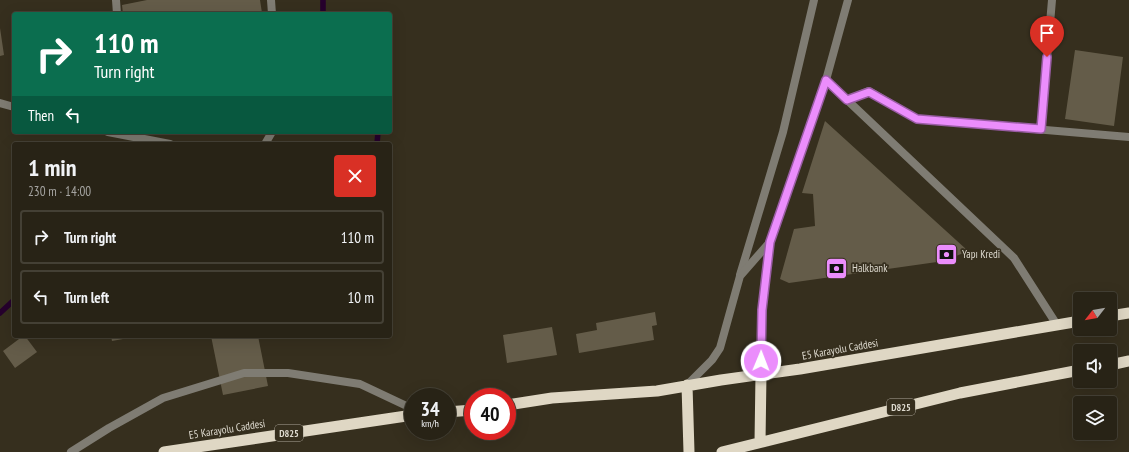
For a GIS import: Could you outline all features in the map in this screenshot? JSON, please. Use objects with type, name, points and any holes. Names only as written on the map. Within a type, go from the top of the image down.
[{"type":"highway","points":[[1117,315],[1129,313]]},
{"type":"highway","name":"E5 Karayolu Caddesi","points":[[516,404],[552,398],[656,390],[800,369],[1073,322]]},
{"type":"highway","points":[[1117,364],[1128,363]]},
{"type":"highway","name":"D825","points":[[722,452],[759,447],[960,393],[1073,371]]},
{"type":"highway","points":[[759,447],[761,374]]},
{"type":"highway","points":[[688,385],[689,452]]},
{"type":"highway","name":"E5 Karayolu Caddesi","points":[[164,452],[404,416]]},
{"type":"street","points":[[116,0],[117,12]]},
{"type":"street","points":[[270,0],[272,12]]},
{"type":"street","points":[[688,385],[712,360],[720,348],[783,132],[814,0]]},
{"type":"street","points":[[761,374],[762,310],[770,242],[826,80],[848,0]]},
{"type":"street","points":[[1041,129],[1052,0]]},
{"type":"street","points":[[826,80],[1014,258],[1057,325]]},
{"type":"street","points":[[847,100],[869,92],[917,119],[1129,137]]},
{"type":"street","points":[[0,103],[12,106]]},
{"type":"street","points":[[118,134],[160,142]]},
{"type":"street","points":[[740,276],[770,242]]},
{"type":"street","points":[[71,452],[109,428],[164,398],[244,374],[288,373],[360,384],[404,405]]},
{"type":"building","points":[[147,0],[260,0],[262,12],[123,12],[122,5]]},
{"type":"building","points":[[0,28],[4,55],[0,56]]},
{"type":"building","points":[[1075,50],[1123,57],[1114,126],[1065,119]]},
{"type":"building","points":[[825,121],[967,250],[944,261],[789,283],[780,279],[794,229],[815,226],[813,194],[802,193]]},
{"type":"building","points":[[655,312],[657,325],[652,326],[654,340],[579,353],[576,334],[597,330],[596,323]]},
{"type":"building","points":[[552,327],[557,355],[507,363],[503,335]]},
{"type":"building","points":[[20,338],[26,338],[37,352],[15,368],[3,351]]},
{"type":"building","points":[[111,338],[128,338],[112,341]]},
{"type":"building","points":[[211,338],[258,338],[268,386],[223,395]]},
{"type":"waterway","points":[[323,0],[323,12]]},
{"type":"waterway","points":[[377,142],[378,134]]},
{"type":"waterway","points":[[0,313],[12,302]]},
{"type":"place","name":"Yapı Kredi","points":[[947,254]]},
{"type":"place","name":"Halkbank","points":[[837,268]]},
{"type":"route","points":[[761,361],[762,310],[770,242],[826,80],[847,100],[869,92],[917,119],[1041,129],[1047,57]]}]
